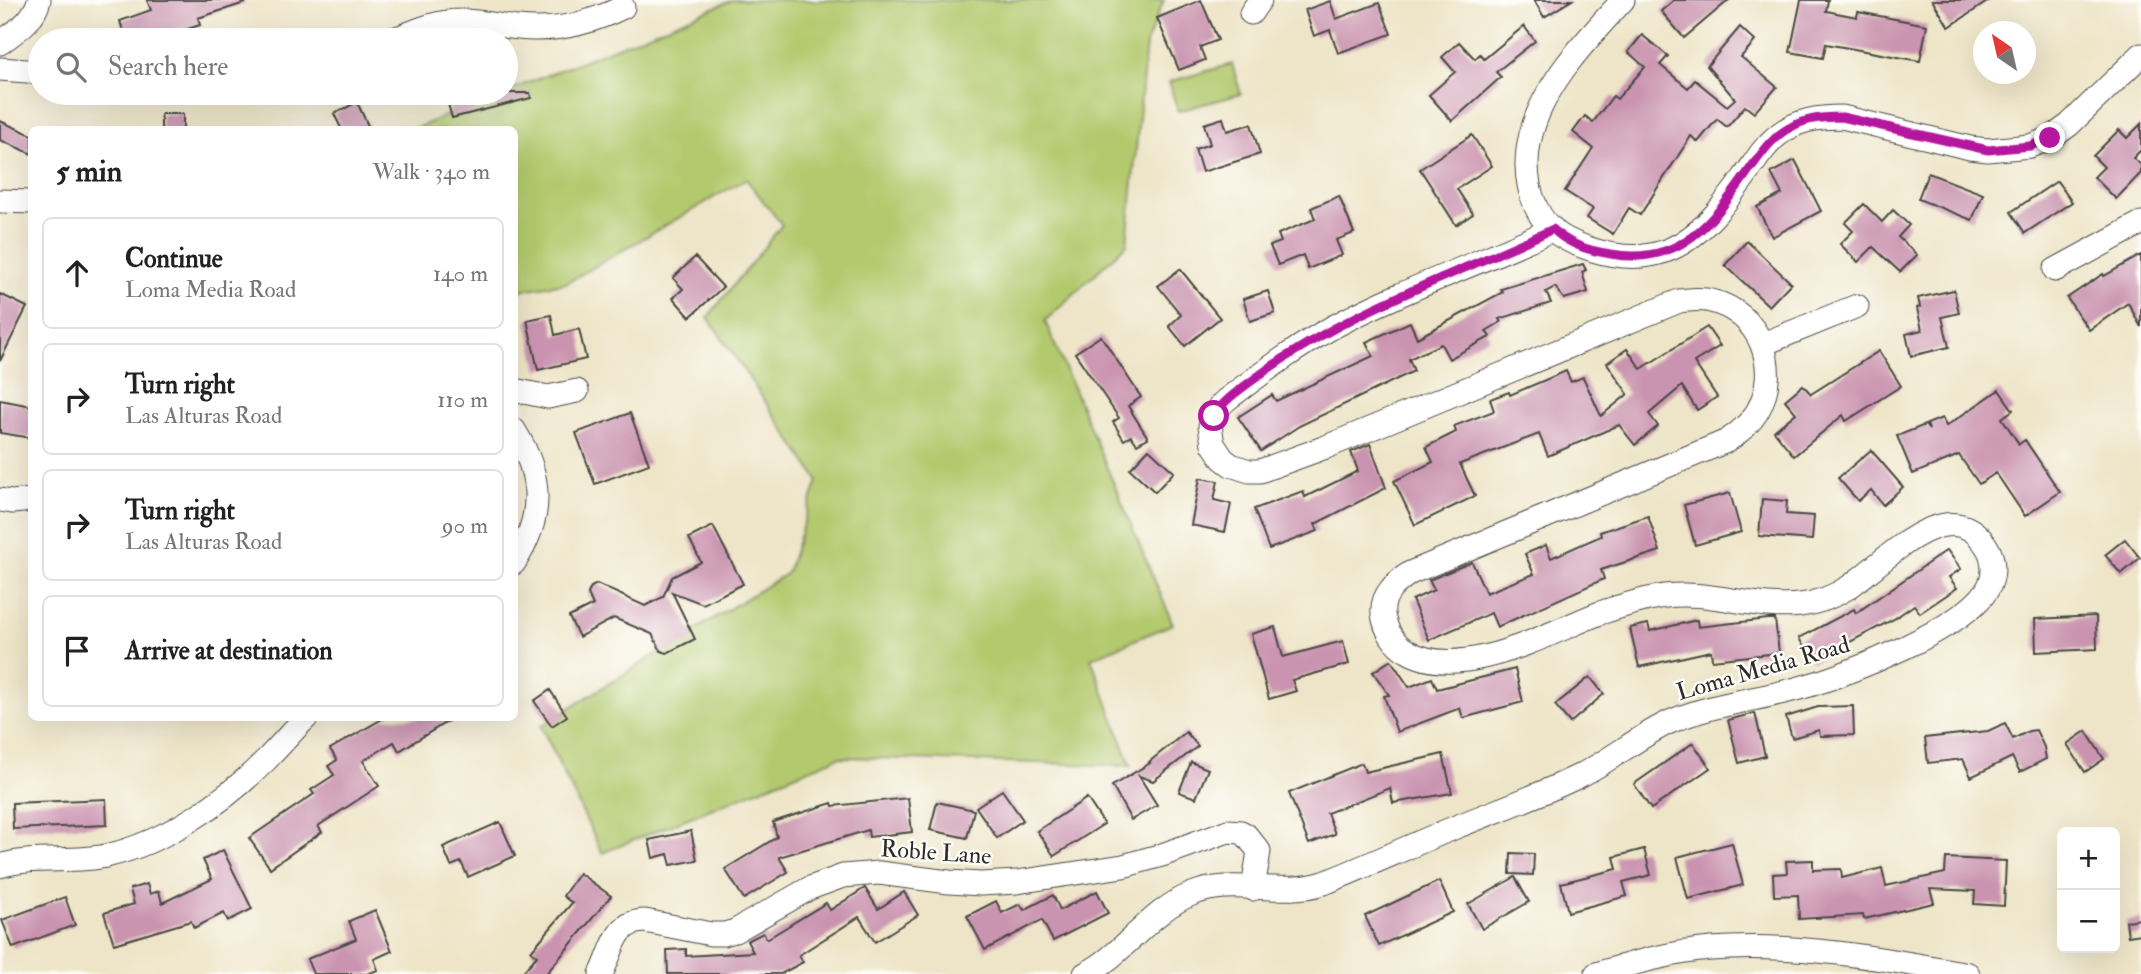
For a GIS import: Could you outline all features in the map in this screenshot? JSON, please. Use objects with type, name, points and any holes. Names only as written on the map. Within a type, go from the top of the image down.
[{"type":"street","points":[[0,43],[29,21],[36,12],[39,0]]},
{"type":"street","points":[[1623,0],[1548,93],[1527,148],[1529,186],[1536,208],[1553,229],[1569,242],[1625,257],[1647,256],[1684,243],[1718,214],[1763,150],[1776,137],[1807,120],[1842,117],[1988,150],[2030,146],[2050,138],[2069,125],[2141,55]]},
{"type":"street","points":[[426,28],[456,21],[484,21],[537,30],[559,29],[602,18],[623,7]]},
{"type":"street","points":[[0,69],[28,71]]},
{"type":"street","points":[[0,201],[28,202]]},
{"type":"street","points":[[2055,270],[2141,223]]},
{"type":"street","points":[[1553,229],[1375,306],[1290,352],[1219,407],[1210,426],[1210,435],[1217,452],[1239,469],[1270,469],[1679,301],[1711,301],[1732,309],[1750,324],[1763,344],[1857,306]]},
{"type":"street","name":"Loma Media Road","points":[[1085,974],[1111,958],[1162,911],[1190,895],[1221,887],[1294,890],[1324,883],[1550,789],[1616,755],[1651,732],[1694,712],[1800,688],[1864,666],[1901,650],[1974,605],[1990,584],[1994,572],[1991,554],[1976,534],[1964,527],[1946,524],[1916,536],[1839,593],[1810,603],[1776,605],[1690,594],[1659,597],[1604,612],[1494,654],[1465,660],[1438,662],[1420,658],[1394,640],[1384,621],[1382,609],[1396,582],[1410,573],[1727,441],[1744,429],[1759,410],[1767,386],[1767,362],[1763,344]]},
{"type":"street","points":[[518,391],[548,397],[577,391]]},
{"type":"street","points":[[518,437],[531,459],[536,481],[533,527],[518,555]]},
{"type":"street","points":[[0,500],[28,500]]},
{"type":"street","points":[[0,866],[7,863],[107,856],[169,832],[227,796],[303,721]]},
{"type":"street","name":"Roble Lane","points":[[601,974],[617,936],[626,925],[633,922],[645,921],[711,934],[729,933],[810,888],[830,880],[864,873],[896,873],[970,883],[1017,882],[1132,864],[1222,832],[1234,831],[1246,835],[1259,851],[1253,889]]},
{"type":"street","points":[[1596,974],[1667,956],[1712,949],[1760,947],[1814,960],[1968,974]]},
{"type":"green space","points":[[733,0],[1164,0],[1146,44],[1127,244],[1045,321],[1173,624],[1091,658],[1131,766],[839,757],[602,853],[541,726],[787,573],[818,480],[708,317],[782,225],[746,179],[566,283],[518,291],[518,126],[421,126],[473,105],[518,105],[518,87]]},
{"type":"green space","points":[[1232,64],[1241,94],[1178,111],[1169,82]]},
{"type":"building","points":[[147,0],[244,0],[245,3],[198,18],[200,25],[191,28],[122,28],[120,21],[151,10]]},
{"type":"building","points":[[1201,0],[1218,40],[1200,47],[1205,60],[1179,70],[1157,18]]},
{"type":"building","points":[[1534,0],[1572,0],[1544,17]]},
{"type":"building","points":[[1674,0],[1729,0],[1684,38],[1661,11]]},
{"type":"building","points":[[1801,0],[1828,0],[1826,11],[1857,17],[1858,12],[1927,25],[1920,61],[1826,44],[1823,58],[1790,52]]},
{"type":"building","points":[[1932,0],[1990,0],[1949,27]]},
{"type":"building","points":[[1330,1],[1336,19],[1379,3],[1391,34],[1338,53],[1330,30],[1314,36],[1305,10]]},
{"type":"building","points":[[1524,26],[1535,41],[1496,72],[1501,77],[1452,121],[1429,95],[1455,72],[1442,57],[1459,42],[1475,59],[1480,54],[1484,59]]},
{"type":"building","points":[[1740,27],[1755,41],[1741,57],[1777,87],[1754,113],[1745,106],[1727,127],[1717,119],[1698,142],[1691,136],[1640,215],[1629,208],[1613,234],[1587,218],[1593,209],[1565,191],[1593,148],[1573,132],[1585,116],[1593,122],[1613,96],[1617,99],[1645,67],[1628,52],[1642,35],[1668,56],[1660,65],[1688,88],[1695,80],[1727,106],[1735,99],[1707,66]]},
{"type":"building","points":[[518,93],[530,93],[531,98],[518,101]]},
{"type":"building","points":[[351,105],[358,105],[368,126],[340,126],[334,114]]},
{"type":"building","points":[[448,105],[503,105],[452,118]]},
{"type":"building","points":[[161,114],[183,114],[183,126],[161,126]]},
{"type":"building","points":[[1223,118],[1227,131],[1251,124],[1260,154],[1202,172],[1195,149],[1210,144],[1204,124]]},
{"type":"building","points":[[0,121],[28,133],[28,152],[0,140]]},
{"type":"building","points":[[2141,124],[2141,150],[2133,158],[2141,165],[2141,173],[2116,199],[2094,177],[2104,167],[2093,156],[2119,130],[2127,138]]},
{"type":"building","points":[[1472,135],[1492,166],[1457,189],[1473,214],[1456,225],[1420,169]]},
{"type":"building","points":[[1795,160],[1821,211],[1772,237],[1757,207],[1782,194],[1771,173]]},
{"type":"building","points":[[1928,173],[1983,194],[1972,220],[1918,199]]},
{"type":"building","points":[[2057,181],[2072,202],[2025,233],[2011,212]]},
{"type":"building","points":[[1339,196],[1354,233],[1336,240],[1342,255],[1308,269],[1303,255],[1278,265],[1270,246],[1281,242],[1278,234],[1315,219],[1311,208]]},
{"type":"building","points":[[1864,204],[1882,222],[1893,210],[1909,225],[1898,237],[1917,255],[1900,272],[1873,247],[1858,262],[1840,244],[1853,231],[1845,223]]},
{"type":"building","points":[[1747,241],[1791,283],[1769,306],[1725,265]]},
{"type":"building","points":[[2141,255],[2141,327],[2128,303],[2089,330],[2067,298],[2103,274],[2104,276]]},
{"type":"building","points":[[695,257],[723,287],[690,317],[673,298],[683,289],[673,278]]},
{"type":"building","points":[[1583,264],[1586,270],[1582,272],[1588,292],[1564,299],[1555,287],[1546,292],[1551,303],[1499,319],[1501,322],[1486,331],[1490,337],[1449,359],[1441,344],[1409,359],[1414,371],[1299,426],[1261,451],[1238,417],[1272,395],[1276,401],[1373,356],[1366,342],[1410,322],[1417,338],[1503,292],[1501,289]]},
{"type":"building","points":[[1180,269],[1220,318],[1185,346],[1169,326],[1181,315],[1158,286]]},
{"type":"building","points":[[1954,290],[1959,313],[1942,317],[1949,347],[1911,356],[1906,334],[1922,330],[1917,308],[1920,307],[1918,298]]},
{"type":"building","points":[[1268,291],[1275,313],[1250,321],[1243,299]]},
{"type":"building","points":[[0,294],[27,307],[0,361]]},
{"type":"building","points":[[551,315],[555,335],[579,329],[586,359],[538,370],[527,320]]},
{"type":"building","points":[[1707,327],[1720,346],[1694,362],[1717,397],[1697,410],[1682,386],[1649,414],[1658,426],[1635,445],[1619,425],[1548,456],[1539,434],[1460,464],[1475,496],[1415,525],[1394,481],[1433,462],[1426,447],[1456,432],[1454,426],[1494,411],[1490,399],[1509,392],[1510,395],[1566,371],[1571,382],[1583,377],[1601,416],[1628,394],[1607,363],[1627,349],[1641,369]]},
{"type":"building","points":[[1101,336],[1141,397],[1128,406],[1148,438],[1137,444],[1131,436],[1124,440],[1113,422],[1119,418],[1075,353]]},
{"type":"building","points":[[1879,351],[1901,386],[1846,421],[1843,415],[1794,456],[1774,431],[1796,413],[1785,400],[1803,385],[1811,394]]},
{"type":"building","points":[[1999,390],[2013,410],[2002,418],[2019,444],[2025,440],[2060,492],[2025,516],[1996,473],[1979,484],[1959,455],[1913,474],[1897,436],[1925,425],[1929,430],[1927,424],[1942,418],[1946,426]]},
{"type":"building","points":[[0,400],[28,405],[28,437],[0,433]]},
{"type":"building","points":[[630,413],[649,464],[595,484],[576,433]]},
{"type":"building","points":[[1370,444],[1386,488],[1315,524],[1318,531],[1269,549],[1254,509],[1303,491],[1305,497],[1358,471],[1351,452]]},
{"type":"building","points":[[1149,449],[1174,472],[1155,492],[1130,469]]},
{"type":"building","points":[[1871,450],[1903,487],[1883,505],[1871,490],[1858,501],[1838,478]]},
{"type":"building","points":[[1200,478],[1218,481],[1214,500],[1231,504],[1225,532],[1191,525]]},
{"type":"building","points":[[1730,493],[1741,532],[1695,545],[1684,505]]},
{"type":"building","points":[[1762,499],[1787,501],[1786,514],[1814,516],[1812,540],[1759,536]]},
{"type":"building","points":[[1648,516],[1660,551],[1601,570],[1604,579],[1497,627],[1491,613],[1429,640],[1412,600],[1434,590],[1429,580],[1472,562],[1486,593],[1534,574],[1525,554],[1546,545],[1551,558],[1601,536],[1600,532]]},
{"type":"building","points":[[713,526],[743,584],[703,604],[672,592],[695,639],[667,653],[661,651],[652,634],[614,618],[579,637],[569,617],[593,605],[588,594],[591,587],[597,584],[645,606],[663,597],[672,577],[701,562],[689,538]]},
{"type":"building","points":[[2125,539],[2140,558],[2121,574],[2105,555]]},
{"type":"building","points":[[1947,550],[1961,569],[1949,577],[1957,588],[1920,613],[1914,605],[1894,619],[1812,662],[1799,638],[1854,609],[1856,613]]},
{"type":"building","points":[[2096,616],[2097,649],[2036,652],[2035,619]]},
{"type":"building","points":[[1775,619],[1779,653],[1712,660],[1711,651],[1639,667],[1630,628],[1648,624],[1650,631],[1697,620],[1698,627]]},
{"type":"building","points":[[1275,627],[1283,657],[1343,641],[1349,664],[1292,680],[1296,691],[1269,699],[1251,634]]},
{"type":"building","points":[[1391,660],[1409,687],[1432,678],[1437,689],[1515,669],[1523,702],[1463,718],[1460,708],[1397,732],[1384,696],[1389,695],[1373,672]]},
{"type":"building","points":[[1590,677],[1604,694],[1570,723],[1555,705]]},
{"type":"building","points":[[550,690],[567,716],[552,726],[534,701]]},
{"type":"building","points":[[1853,706],[1854,735],[1820,736],[1819,730],[1792,738],[1786,717],[1818,707]]},
{"type":"building","points":[[1755,713],[1765,756],[1739,763],[1728,720]]},
{"type":"building","points":[[379,721],[448,721],[399,751],[394,742],[363,761],[379,786],[318,826],[322,832],[270,868],[249,838],[314,794],[311,790],[334,775],[328,766],[337,760],[330,749]]},
{"type":"building","points":[[2005,723],[2013,739],[2036,730],[2046,759],[2020,772],[2012,757],[1971,777],[1963,759],[1928,763],[1925,738],[1988,731]]},
{"type":"building","points":[[2086,731],[2104,759],[2085,772],[2067,744]]},
{"type":"building","points":[[1186,732],[1198,746],[1153,781],[1139,776],[1157,805],[1131,820],[1112,786],[1150,763]]},
{"type":"building","points":[[1693,743],[1710,768],[1651,809],[1634,784]]},
{"type":"building","points":[[1443,754],[1452,793],[1393,803],[1390,788],[1327,813],[1335,834],[1309,844],[1289,793],[1362,763],[1365,772]]},
{"type":"building","points":[[1191,762],[1208,769],[1196,798],[1179,792]]},
{"type":"building","points":[[1002,790],[1023,820],[997,838],[976,807]]},
{"type":"building","points":[[908,798],[912,832],[869,837],[868,830],[779,857],[788,872],[744,899],[725,869],[777,837],[773,822],[832,803],[833,806]]},
{"type":"building","points":[[1087,798],[1104,824],[1054,856],[1037,831]]},
{"type":"building","points":[[106,799],[107,825],[13,829],[12,803]]},
{"type":"building","points":[[937,802],[974,810],[967,838],[930,830]]},
{"type":"building","points":[[500,822],[515,856],[468,877],[461,862],[451,866],[443,847]]},
{"type":"building","points":[[691,831],[697,860],[671,865],[668,854],[653,858],[649,840]]},
{"type":"building","points":[[1732,843],[1743,885],[1688,899],[1677,857]]},
{"type":"building","points":[[1644,849],[1651,875],[1623,882],[1627,896],[1568,912],[1561,883],[1617,869],[1614,857]]},
{"type":"building","points":[[223,850],[252,909],[228,921],[224,913],[194,928],[191,921],[114,944],[104,913],[134,904],[130,889],[147,884],[150,894],[159,891],[162,903],[212,879],[203,860]]},
{"type":"building","points":[[1511,853],[1534,854],[1533,875],[1510,874]]},
{"type":"building","points":[[1946,858],[2006,861],[2004,906],[1974,904],[1975,891],[1930,889],[1934,903],[1864,919],[1863,915],[1799,919],[1798,895],[1774,896],[1773,874],[1787,873],[1786,861],[1813,860],[1813,870],[1841,869],[1842,878],[1882,868],[1886,886],[1945,873]]},
{"type":"building","points":[[579,873],[611,896],[546,974],[521,974],[537,956],[531,951],[572,903],[563,896]]},
{"type":"building","points":[[1515,877],[1529,902],[1482,929],[1468,904]]},
{"type":"building","points":[[1439,881],[1453,912],[1379,946],[1365,916]]},
{"type":"building","points":[[865,888],[878,909],[904,892],[918,915],[875,942],[859,917],[799,955],[803,962],[781,974],[668,974],[667,950],[686,949],[686,956],[753,952],[747,941],[763,933],[767,939],[826,903],[830,910]]},
{"type":"building","points":[[1097,891],[1108,913],[1053,941],[1042,920],[985,950],[967,916],[996,901],[1002,913],[1020,904],[1024,910],[1053,895],[1060,910]]},
{"type":"building","points":[[65,897],[75,925],[13,948],[2,920]]},
{"type":"building","points":[[375,910],[392,951],[374,959],[378,970],[367,974],[313,974],[307,959],[356,939],[349,921]]},
{"type":"building","points":[[2141,919],[2141,934],[2128,936],[2126,921]]},
{"type":"route","points":[[1214,416],[1226,400],[1290,352],[1332,328],[1375,306],[1553,229],[1569,242],[1625,257],[1647,256],[1684,243],[1718,214],[1763,150],[1790,127],[1807,120],[1842,117],[1988,150],[2030,146],[2050,138]]}]
